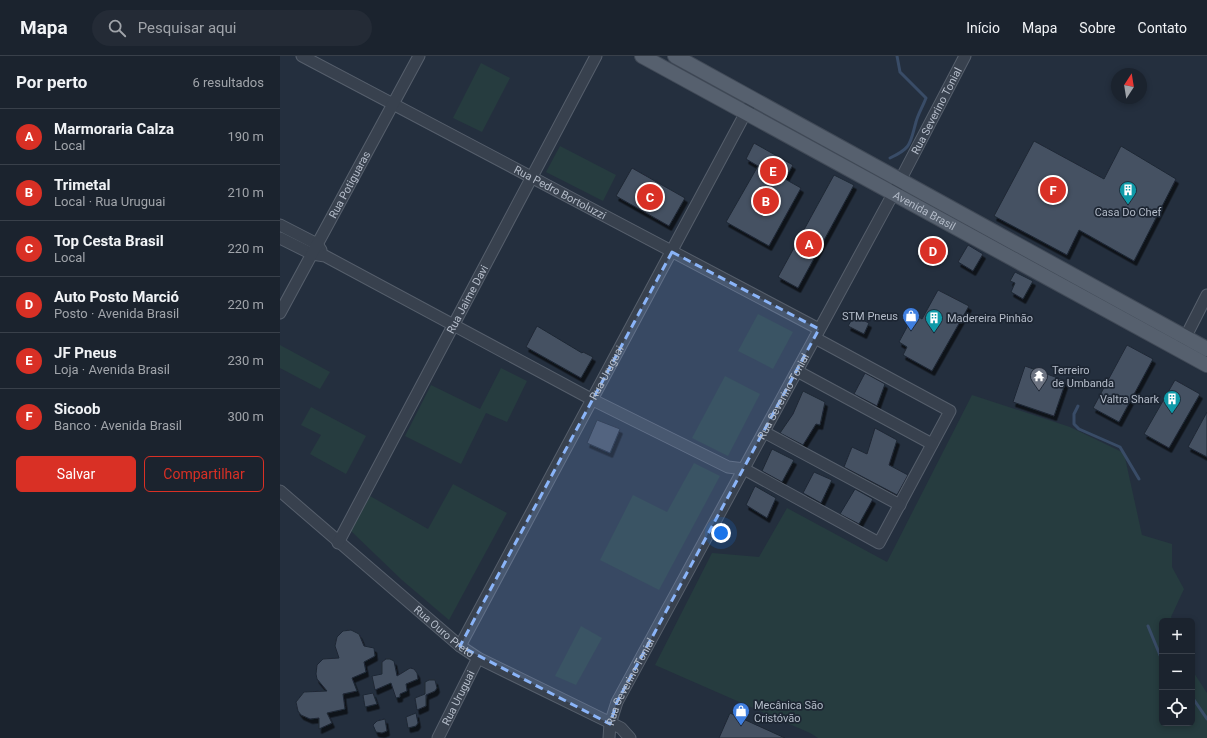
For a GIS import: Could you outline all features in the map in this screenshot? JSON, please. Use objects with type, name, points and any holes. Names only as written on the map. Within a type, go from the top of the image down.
[{"type":"main road","name":"Avenida Brasil","points":[[642,56],[1038,274],[1182,343],[1207,348]]},
{"type":"main road","name":"Avenida Brasil","points":[[675,56],[1045,260],[1182,343],[1207,365]]},
{"type":"main road","points":[[1038,274],[1045,260]]},
{"type":"street","name":"Rua Pedro Bortoluzzi","points":[[302,56],[672,252],[950,411],[932,444]]},
{"type":"street","name":"Rua Potiguaras","points":[[280,313],[419,56]]},
{"type":"street","name":"Rua Jaime Davi","points":[[338,543],[530,178],[596,56]]},
{"type":"street","name":"Rua Severino Tonial","points":[[609,738],[610,724],[617,702],[901,180],[965,56]]},
{"type":"street","name":"Rua Uruguai","points":[[460,646],[594,400],[753,99]]},
{"type":"street","points":[[280,225],[325,256],[594,400],[728,467],[744,469],[879,543],[932,444],[797,371]]},
{"type":"street","points":[[280,238],[314,249]]},
{"type":"street","points":[[1182,343],[1207,295]]},
{"type":"street","points":[[764,432],[900,505]]},
{"type":"street","name":"Rua Ouro Preto","points":[[280,491],[338,543],[460,646],[478,658],[610,724],[621,728],[630,738]]},
{"type":"street","name":"Rua Uruguai","points":[[438,738],[478,658]]},
{"type":"highlighted area","points":[[672,252],[819,329],[617,702],[610,724],[460,646]]},
{"type":"green space","points":[[481,63],[510,78],[482,132],[453,118]]},
{"type":"green space","points":[[560,146],[616,175],[603,201],[546,172]]},
{"type":"green space","points":[[758,314],[793,332],[773,369],[738,351]]},
{"type":"green space","points":[[280,345],[330,372],[320,389],[280,368]]},
{"type":"green space","points":[[501,368],[527,381],[507,422],[486,413],[461,464],[405,436],[431,385],[480,409]]},
{"type":"green space","points":[[725,376],[760,394],[728,456],[692,438]]},
{"type":"green space","points":[[972,395],[1070,427],[1124,453],[1142,535],[1172,544],[1172,567],[1184,589],[1172,618],[1159,618],[1159,726],[1195,726],[1195,675],[1207,693],[1207,738],[818,738],[810,733],[655,665],[712,553],[759,557],[787,508],[887,562]]},
{"type":"green space","points":[[311,407],[366,436],[346,474],[310,454],[321,435],[301,425]]},
{"type":"green space","points":[[694,463],[720,476],[659,590],[600,560],[633,495],[667,512]]},
{"type":"green space","points":[[453,484],[507,513],[449,620],[402,580],[351,531],[370,496],[428,529]]},
{"type":"green space","points":[[581,626],[602,638],[576,685],[555,676]]},
{"type":"building","points":[[1034,141],[1104,179],[1121,146],[1176,179],[1134,261],[1079,230],[1067,255],[994,216]]},
{"type":"building","points":[[754,143],[793,165],[785,179],[801,188],[769,246],[726,222],[758,166],[746,159]]},
{"type":"building","points":[[632,168],[685,198],[669,226],[616,196]]},
{"type":"building","points":[[834,175],[854,185],[798,288],[778,277]]},
{"type":"building","points":[[968,245],[983,254],[973,271],[958,262]]},
{"type":"building","points":[[1015,272],[1033,281],[1023,299],[1011,292],[1015,283],[1010,281]]},
{"type":"building","name":"Madereira Pinhão","points":[[938,290],[969,306],[932,371],[903,355],[907,347],[899,342],[914,314],[922,319]]},
{"type":"building","points":[[854,316],[869,323],[864,334],[848,326]]},
{"type":"building","points":[[537,326],[582,353],[583,352],[593,357],[581,378],[526,347]]},
{"type":"building","name":"Valtra Shark","points":[[1127,345],[1153,359],[1119,422],[1093,408]]},
{"type":"building","name":"Terreiro de Umbanda","points":[[1025,366],[1066,381],[1054,416],[1013,402]]},
{"type":"building","points":[[865,373],[885,384],[877,406],[854,394]]},
{"type":"building","name":"Valtra Shark","points":[[1175,380],[1200,394],[1169,448],[1144,434]]},
{"type":"building","points":[[803,391],[825,402],[820,425],[816,424],[803,445],[780,433],[793,414]]},
{"type":"building","points":[[1207,412],[1207,457],[1188,447]]},
{"type":"building","points":[[597,420],[620,429],[610,453],[587,443]]},
{"type":"building","points":[[875,428],[897,440],[889,465],[908,475],[897,495],[844,467],[852,447],[867,454]]},
{"type":"building","points":[[772,449],[794,460],[782,482],[762,471]]},
{"type":"building","points":[[814,472],[832,480],[821,503],[803,493]]},
{"type":"building","points":[[755,486],[776,498],[767,518],[746,505]]},
{"type":"building","points":[[855,489],[873,499],[859,524],[840,514]]},
{"type":"building","points":[[351,630],[359,634],[364,646],[374,648],[375,656],[364,662],[366,672],[352,678],[357,691],[343,694],[345,709],[327,713],[332,723],[319,729],[319,718],[310,719],[301,715],[298,711],[296,702],[304,692],[327,691],[317,679],[317,665],[323,659],[339,658],[335,646],[337,637],[343,631]]},
{"type":"building","points":[[386,659],[394,661],[397,676],[410,668],[414,669],[417,673],[418,679],[406,684],[407,691],[400,694],[400,697],[396,698],[391,683],[375,690],[372,676],[382,674],[382,662]]},
{"type":"building","points":[[435,680],[437,688],[435,691],[426,695],[426,706],[417,710],[415,698],[425,694],[425,682]]},
{"type":"building","points":[[373,693],[377,704],[365,707],[363,695]]},
{"type":"building","points":[[416,713],[418,723],[416,726],[408,728],[406,717]]},
{"type":"building","name":"Mecânica São Cristóvão","points":[[730,713],[785,738],[719,738]]},
{"type":"building","points":[[385,719],[387,731],[382,733],[376,732],[373,725],[377,721]]},
{"type":"waterway","points":[[890,158],[902,151],[909,144],[918,116],[926,98],[900,72],[897,56]]},
{"type":"waterway","points":[[1078,406],[1074,414],[1074,424],[1079,429],[1120,447],[1139,479]]},
{"type":"waterway","points":[[1148,626],[1160,654]]},
{"type":"waterway","points":[[1195,701],[1207,719]]},
{"type":"place","name":"JF Pneus","points":[[773,171]]},
{"type":"place","name":"Sicoob","points":[[1053,190]]},
{"type":"place","name":"Top Cesta Brasil","points":[[650,197]]},
{"type":"place","name":"Trimetal","points":[[766,201]]},
{"type":"place","name":"Casa Do Chef","points":[[1128,205]]},
{"type":"place","name":"Marmoraria Calza","points":[[809,244]]},
{"type":"place","name":"Auto Posto Marció","points":[[933,251]]},
{"type":"place","name":"STM Pneus","points":[[911,331]]},
{"type":"place","name":"Madereira Pinhão","points":[[934,333]]},
{"type":"place","name":"Terreiro de Umbanda","points":[[1039,391]]},
{"type":"place","name":"Valtra Shark","points":[[1172,414]]},
{"type":"place","name":"Mecânica São Cristóvão","points":[[741,726]]}]
